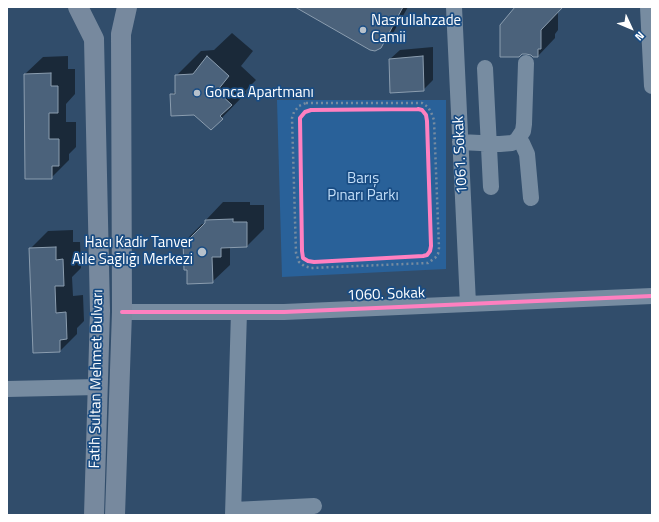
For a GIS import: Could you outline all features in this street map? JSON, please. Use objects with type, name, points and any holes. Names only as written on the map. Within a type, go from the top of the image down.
[{"type":"main road","name":"Fatih Sultan Mehmet Bulvarı","points":[[78,7],[94,39],[100,311],[94,515]]},
{"type":"main road","name":"Fatih Sultan Mehmet Bulvarı","points":[[115,515],[122,312],[121,34],[127,7]]},
{"type":"street","name":"1061. Sokak","points":[[454,7],[468,304]]},
{"type":"street","points":[[648,7],[652,86]]},
{"type":"street","points":[[460,142],[500,144],[512,143],[517,140],[524,124],[526,62]]},
{"type":"street","points":[[485,68],[491,187]]},
{"type":"street","points":[[517,140],[522,143],[527,154],[531,198]]},
{"type":"street","name":"1060. Sokak","points":[[122,312],[284,312],[652,296]]},
{"type":"street","points":[[239,312],[233,512],[314,506]]},
{"type":"street","points":[[7,389],[98,387]]},
{"type":"path","points":[[306,103],[422,103],[428,107],[432,112],[434,120],[438,248],[438,254],[428,263],[312,268],[304,266],[299,262],[296,253],[292,118],[294,112],[299,106],[306,103]]},
{"type":"green space","name":"Barış Pınarı Parkı","points":[[277,100],[446,100],[446,269],[282,277]]},
{"type":"building","name":"Nasrullahzade Camii","points":[[295,7],[403,7],[381,48],[375,51],[370,50]]},
{"type":"building","points":[[515,7],[563,7],[541,30],[541,49],[538,49],[538,57],[522,54],[519,57],[500,57],[500,25]]},
{"type":"building","name":"Gonca Apartmanı","points":[[207,56],[229,76],[217,91],[232,105],[220,116],[223,119],[211,130],[194,115],[171,116],[170,94],[175,94],[175,75],[193,74]]},
{"type":"building","points":[[423,56],[424,91],[390,93],[389,59]]},
{"type":"building","points":[[51,73],[51,86],[58,86],[58,113],[49,113],[49,139],[59,139],[59,166],[52,166],[52,179],[25,179],[24,74]]},
{"type":"building","name":"Hacı Kadir Tanver Aile Sağlığı Merkezi","points":[[233,219],[233,222],[247,222],[247,247],[221,248],[221,257],[212,257],[213,283],[187,284],[187,270],[184,270],[183,241],[187,241],[205,223],[205,220]]},
{"type":"building","points":[[56,247],[56,260],[63,259],[64,286],[55,286],[56,313],[66,312],[67,339],[60,340],[60,352],[33,353],[29,248]]},
{"type":"cycle path","points":[[418,109],[422,110],[426,115],[427,121],[431,246],[427,255],[314,262],[303,258],[300,118],[305,112],[311,110],[418,109]]},
{"type":"cycle path","points":[[122,312],[284,312],[652,296]]},
{"type":"place","name":"Nasrullahzade Camii","points":[[363,30]]},
{"type":"place","name":"Gonca Apartmanı","points":[[197,93]]},
{"type":"place","name":"Hacı Kadir Tanver Aile Sağlığı Merkezi","points":[[202,252]]}]
